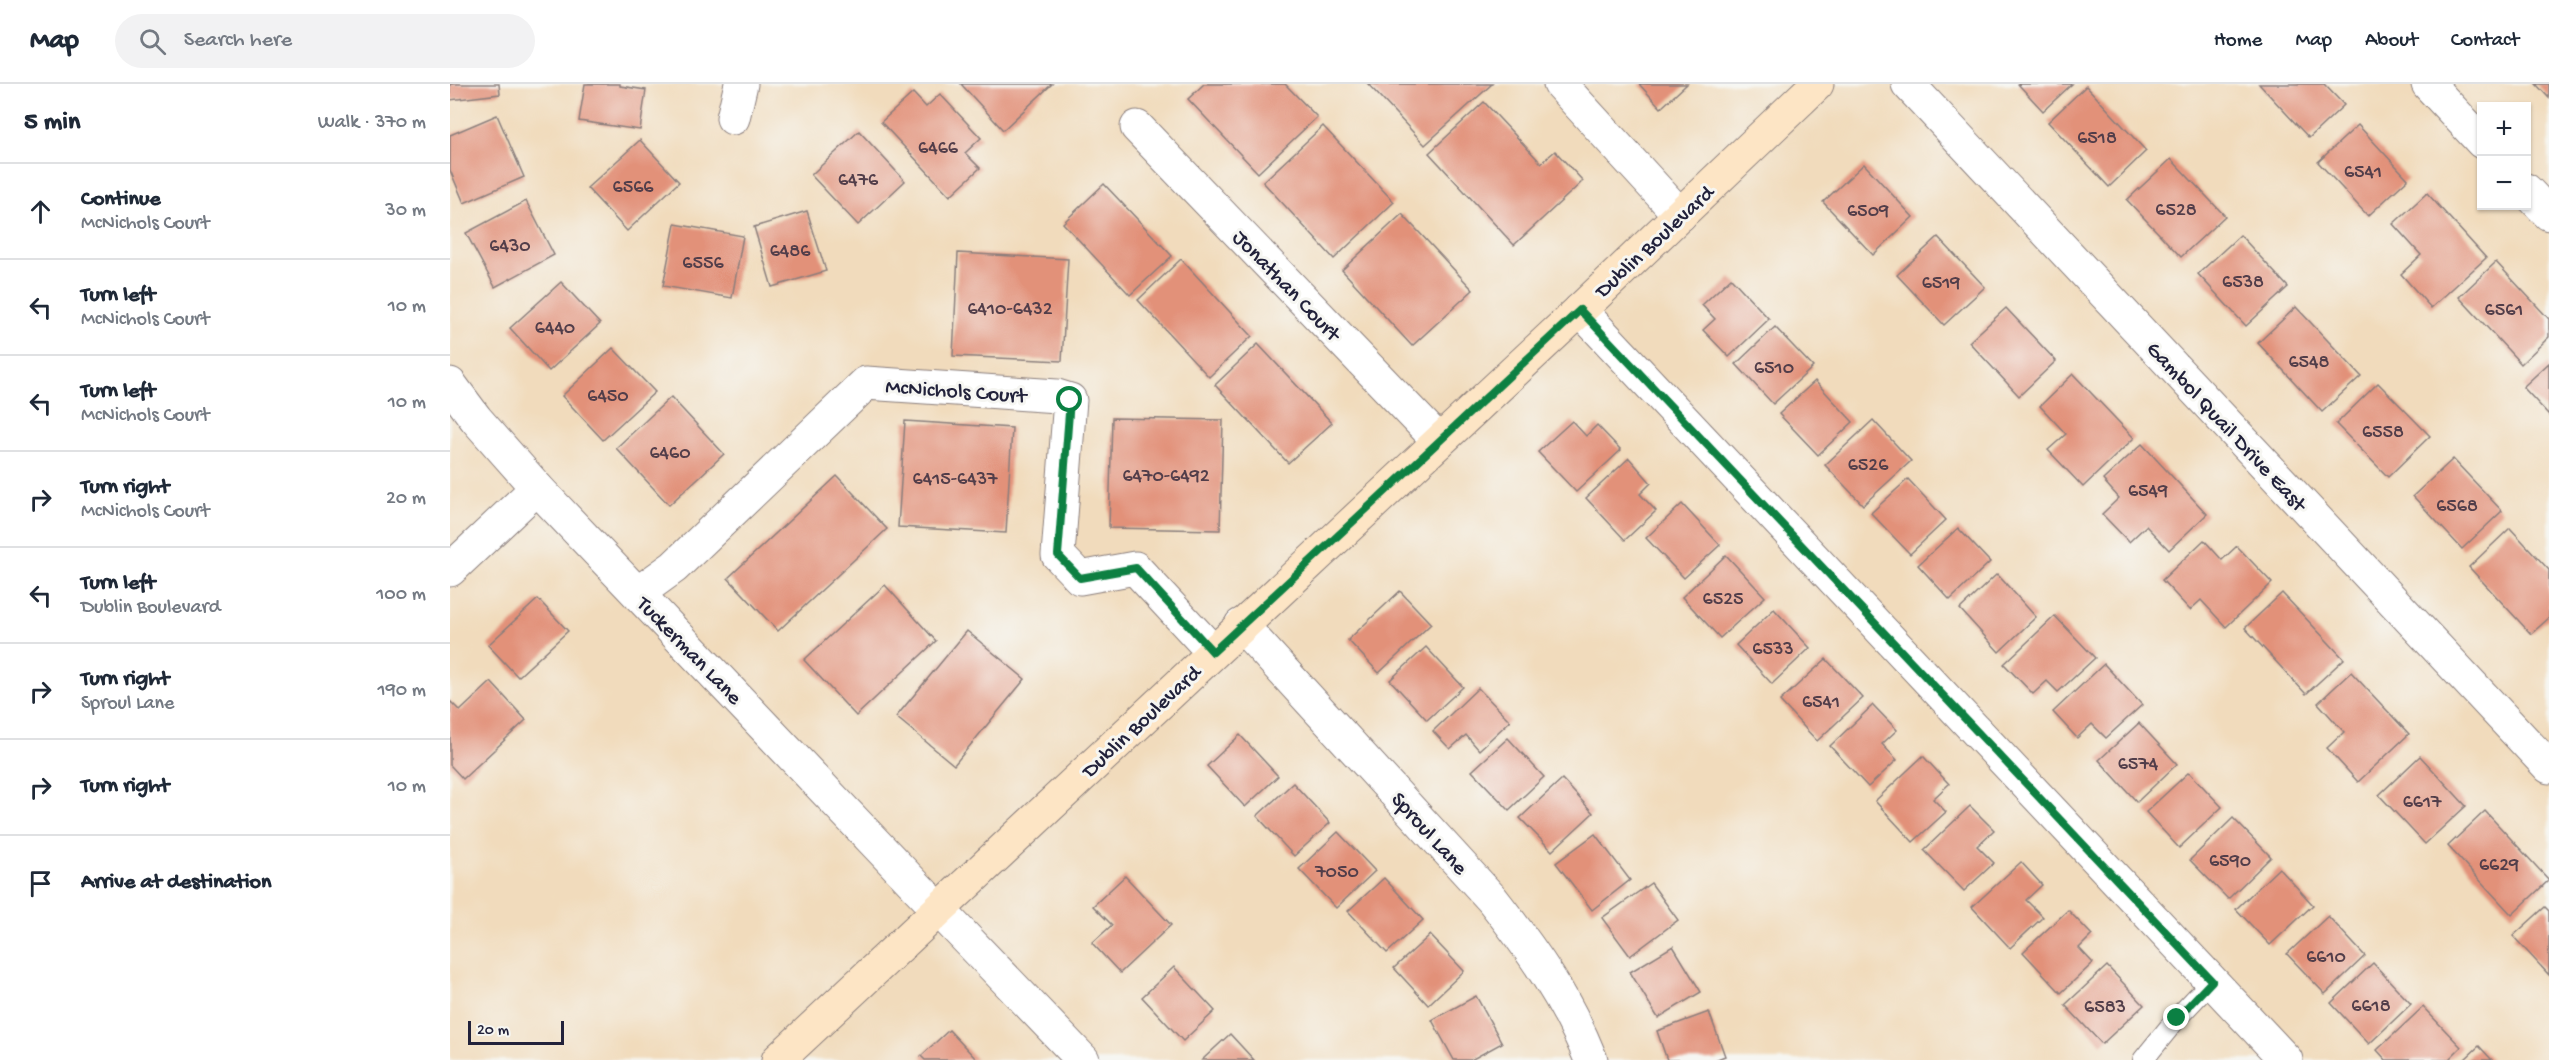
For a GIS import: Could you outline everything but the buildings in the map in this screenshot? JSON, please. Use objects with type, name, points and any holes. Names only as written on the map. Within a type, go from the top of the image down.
[{"type":"main road","name":"Dublin Boulevard","points":[[778,1060],[1580,310],[1817,84]]},
{"type":"street","points":[[733,118],[741,84]]},
{"type":"street","points":[[1560,84],[1680,215]]},
{"type":"street","name":"Gambol Quail Drive East","points":[[1908,84],[2549,767]]},
{"type":"street","points":[[2428,84],[2477,138]]},
{"type":"street","name":"Jonathan Court","points":[[1137,127],[1439,441]]},
{"type":"street","points":[[2531,195],[2549,214]]},
{"type":"street","points":[[1580,310],[2286,1060]]},
{"type":"street","name":"McNichols Court","points":[[638,593],[674,567],[866,383],[1057,396],[1070,400],[1058,555],[1080,578],[1136,568],[1213,652]]},
{"type":"street","name":"Tuckerman Lane","points":[[450,384],[476,418],[537,488],[1083,1060]]},
{"type":"street","points":[[450,570],[537,488]]},
{"type":"street","name":"Sproul Lane","points":[[1241,625],[1492,899],[1522,938],[1571,1013],[1591,1060]]},
{"type":"lane","points":[[2144,1060],[2177,1018],[2212,981]]},
{"type":"route","points":[[1070,400],[1058,555],[1080,578],[1136,568],[1213,652],[1580,310],[2212,981],[2177,1018]]}]
